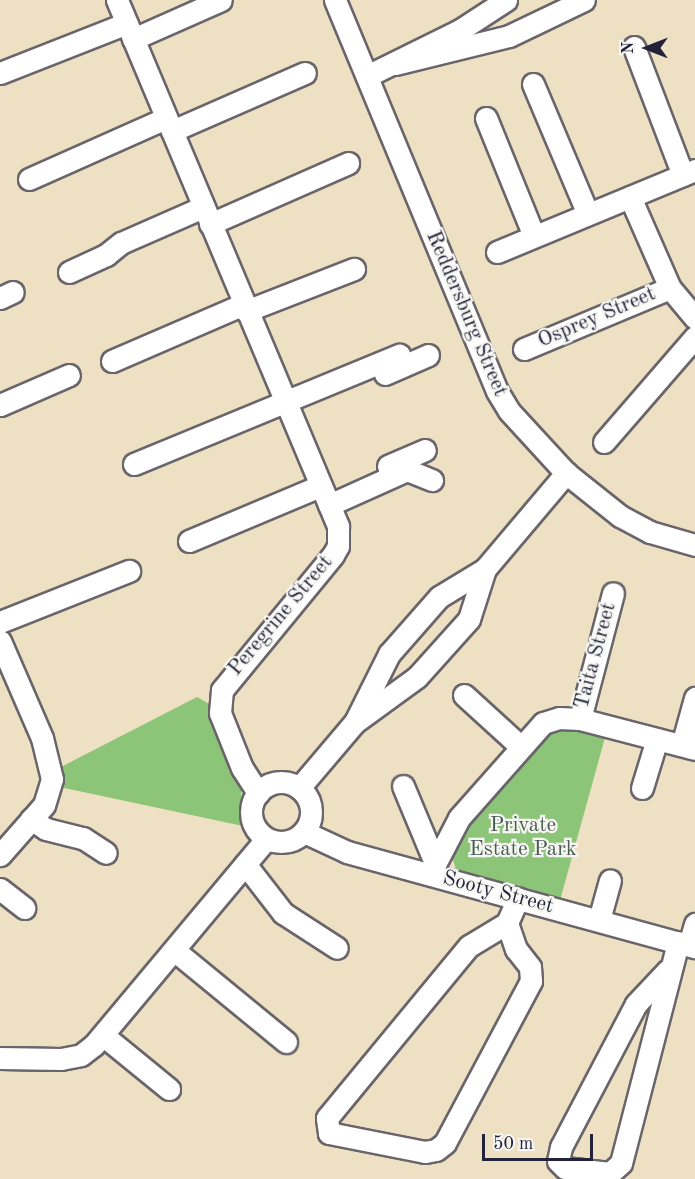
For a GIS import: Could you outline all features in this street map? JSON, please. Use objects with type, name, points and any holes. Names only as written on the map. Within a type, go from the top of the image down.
[{"type":"street","name":"Peregrine Street","points":[[117,0],[339,532],[333,555],[229,678],[220,697],[223,722],[242,768],[258,793]]},
{"type":"street","points":[[0,73],[221,0]]},
{"type":"street","name":"Reddersburg Street","points":[[335,0],[497,391],[517,421],[566,473],[634,525],[695,545]]},
{"type":"street","points":[[367,76],[460,30],[506,0],[520,32]]},
{"type":"street","points":[[394,64],[520,32],[584,0]]},
{"type":"street","points":[[497,252],[689,173],[634,47]]},
{"type":"street","points":[[29,172],[167,119],[305,73]]},
{"type":"street","points":[[533,84],[588,214]]},
{"type":"street","points":[[486,118],[534,236]]},
{"type":"street","points":[[66,266],[106,255],[121,243],[207,216],[348,163]]},
{"type":"street","name":"Osprey Street","points":[[630,197],[670,288],[695,318]]},
{"type":"street","points":[[112,360],[354,268]]},
{"type":"street","name":"Osprey Street","points":[[525,349],[670,288]]},
{"type":"street","points":[[604,442],[695,337]]},
{"type":"street","points":[[285,404],[399,355]]},
{"type":"street","points":[[135,459],[428,355]]},
{"type":"street","points":[[0,405],[69,375]]},
{"type":"street","points":[[324,494],[425,450]]},
{"type":"street","points":[[189,541],[324,494],[407,470],[432,480]]},
{"type":"street","points":[[355,722],[384,662],[439,597],[485,568],[566,473]]},
{"type":"street","points":[[299,788],[355,722],[417,677],[469,619],[485,568]]},
{"type":"street","points":[[0,622],[129,571]]},
{"type":"street","name":"Taita Street","points":[[580,719],[613,593]]},
{"type":"street","points":[[428,612],[454,634]]},
{"type":"street","points":[[0,640],[49,757],[50,788],[44,805],[0,855]]},
{"type":"street","points":[[464,694],[520,746]]},
{"type":"street","name":"Taita Street","points":[[433,869],[459,818],[520,746],[543,723],[559,718],[580,719],[688,747],[695,698]]},
{"type":"street","points":[[642,788],[657,739]]},
{"type":"street","points":[[276,782],[299,788],[310,801],[312,812],[304,832],[286,842],[266,839],[253,822],[251,812],[258,793],[276,782]]},
{"type":"street","points":[[403,786],[433,869]]},
{"type":"street","points":[[32,819],[42,827],[83,838],[106,853]]},
{"type":"street","name":"Sooty Street","points":[[304,832],[340,849],[433,869],[518,898],[687,944]]},
{"type":"street","points":[[0,1058],[62,1059],[81,1055],[104,1036],[266,839]]},
{"type":"street","points":[[245,864],[283,913],[337,948]]},
{"type":"street","points":[[599,920],[610,879]]},
{"type":"street","points":[[0,889],[24,908]]},
{"type":"street","points":[[507,923],[516,949],[530,967],[531,981],[445,1143],[425,1152],[329,1133],[327,1118],[469,946],[507,923],[518,898]]},
{"type":"street","points":[[668,970],[621,1163],[610,1173],[565,1167],[558,1157],[566,1137],[636,1004],[668,970],[687,944],[695,924]]},
{"type":"street","points":[[171,954],[247,1023]]},
{"type":"street","points":[[171,954],[286,1042]]},
{"type":"street","points":[[104,1036],[168,1089]]},
{"type":"green space","points":[[197,697],[211,705],[214,723],[241,790],[243,826],[55,786],[57,769]]},
{"type":"green space","name":"Private Estate Park","points":[[562,725],[606,734],[559,904],[457,872],[452,857],[461,832],[541,735]]}]
